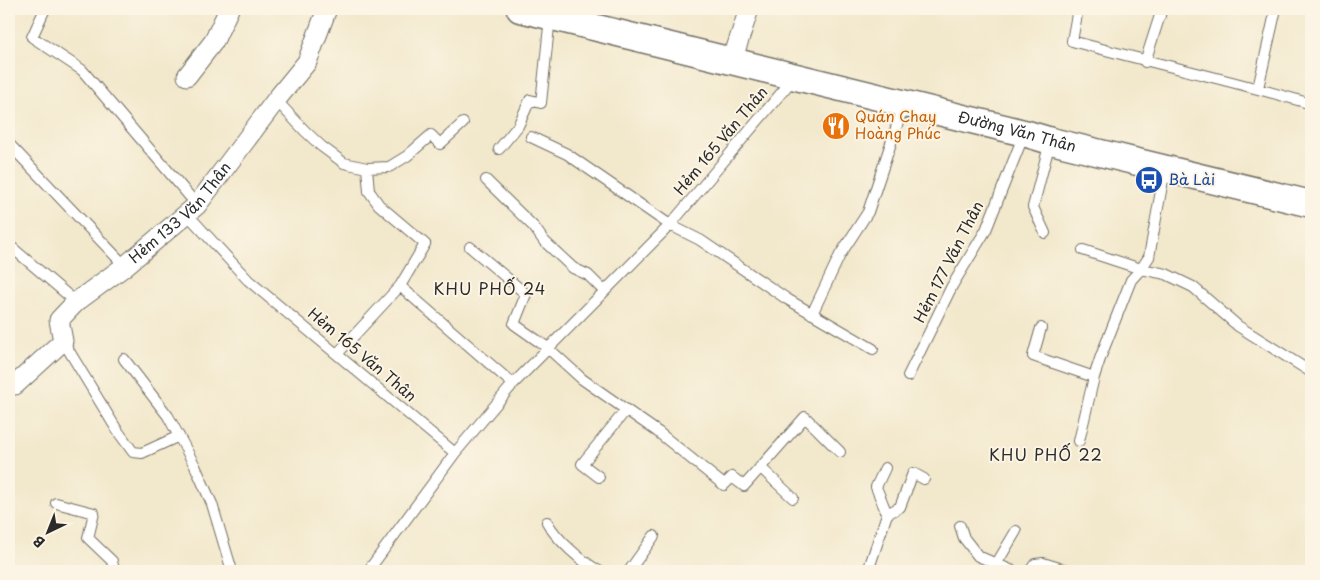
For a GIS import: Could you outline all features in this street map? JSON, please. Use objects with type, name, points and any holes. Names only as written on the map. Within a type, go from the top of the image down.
[{"type":"street","points":[[187,76],[214,41],[229,9]]},
{"type":"street","name":"Hẻm 133 Văn Thân","points":[[62,341],[59,320],[76,302],[125,266],[192,210],[307,62],[327,9]]},
{"type":"street","name":"Đường Văn Thân","points":[[520,9],[1024,133],[1051,142],[1311,204]]},
{"type":"street","points":[[732,61],[749,9]]},
{"type":"street","points":[[9,384],[15,385],[62,341]]},
{"type":"lane","name":"Hẻm 165 Văn Thân","points":[[44,9],[32,36],[82,70],[248,280],[455,453],[513,384],[670,225],[795,77]]},
{"type":"lane","points":[[1078,9],[1072,41],[1145,62],[1258,88],[1311,104]]},
{"type":"lane","points":[[1145,62],[1162,9]]},
{"type":"lane","points":[[1258,88],[1276,9]]},
{"type":"lane","points":[[499,150],[518,126],[530,100],[541,103],[550,16]]},
{"type":"lane","points":[[276,100],[321,146],[344,163],[367,168],[389,167],[407,156],[431,135],[440,144],[463,123]]},
{"type":"lane","points":[[812,314],[840,255],[868,212],[904,104]]},
{"type":"lane","name":"Hẻm 177 Văn Thân","points":[[908,376],[952,286],[986,230],[1024,133]]},
{"type":"lane","points":[[531,137],[566,154],[670,225],[700,240],[787,299],[872,349]]},
{"type":"lane","points":[[1045,233],[1033,207],[1051,142]]},
{"type":"lane","points":[[9,144],[125,266]]},
{"type":"lane","points":[[337,354],[400,286],[425,244],[379,205],[369,192],[367,168]]},
{"type":"lane","points":[[1079,441],[1094,377],[1131,280],[1149,257],[1165,168]]},
{"type":"lane","points":[[486,180],[534,226],[544,241],[573,268],[588,275],[604,291]]},
{"type":"lane","points":[[9,245],[76,302]]},
{"type":"lane","points":[[470,247],[526,294],[514,324],[548,348],[582,379],[658,432],[724,485],[732,477],[744,486],[805,417],[840,452]]},
{"type":"lane","points":[[1083,250],[1141,269],[1166,274],[1193,287],[1238,326],[1311,372]]},
{"type":"lane","points":[[400,286],[513,384]]},
{"type":"lane","points":[[1041,328],[1033,356],[1094,377]]},
{"type":"lane","points":[[62,341],[117,430],[134,452],[142,453],[179,436]]},
{"type":"lane","points":[[124,359],[168,416],[195,466],[212,504],[232,571]]},
{"type":"lane","points":[[599,477],[582,464],[626,410]]},
{"type":"lane","points":[[368,571],[455,453]]},
{"type":"lane","points":[[760,467],[793,498]]},
{"type":"lane","points":[[868,571],[887,514],[876,487],[885,468]]},
{"type":"lane","points":[[887,514],[900,508],[912,473],[924,478]]},
{"type":"lane","points":[[56,503],[94,513],[88,538],[112,561],[114,571]]},
{"type":"lane","points":[[546,522],[551,530],[597,571]]},
{"type":"lane","points":[[960,526],[964,538],[978,556],[996,567],[1012,571]]},
{"type":"lane","points":[[996,567],[1016,531]]},
{"type":"lane","points":[[629,571],[654,536]]},
{"type":"lane","points":[[1030,571],[1035,564],[1043,563],[1066,570]]},
{"type":"place","name":"Quán Chay Hoàng Phúc","points":[[836,126]]},
{"type":"place","name":"Bà Lài","points":[[1149,180]]},
{"type":"district","name":"KHU PHỐ 24","points":[[490,289]]},
{"type":"district","name":"KHU PHỐ 22","points":[[1046,455]]}]
